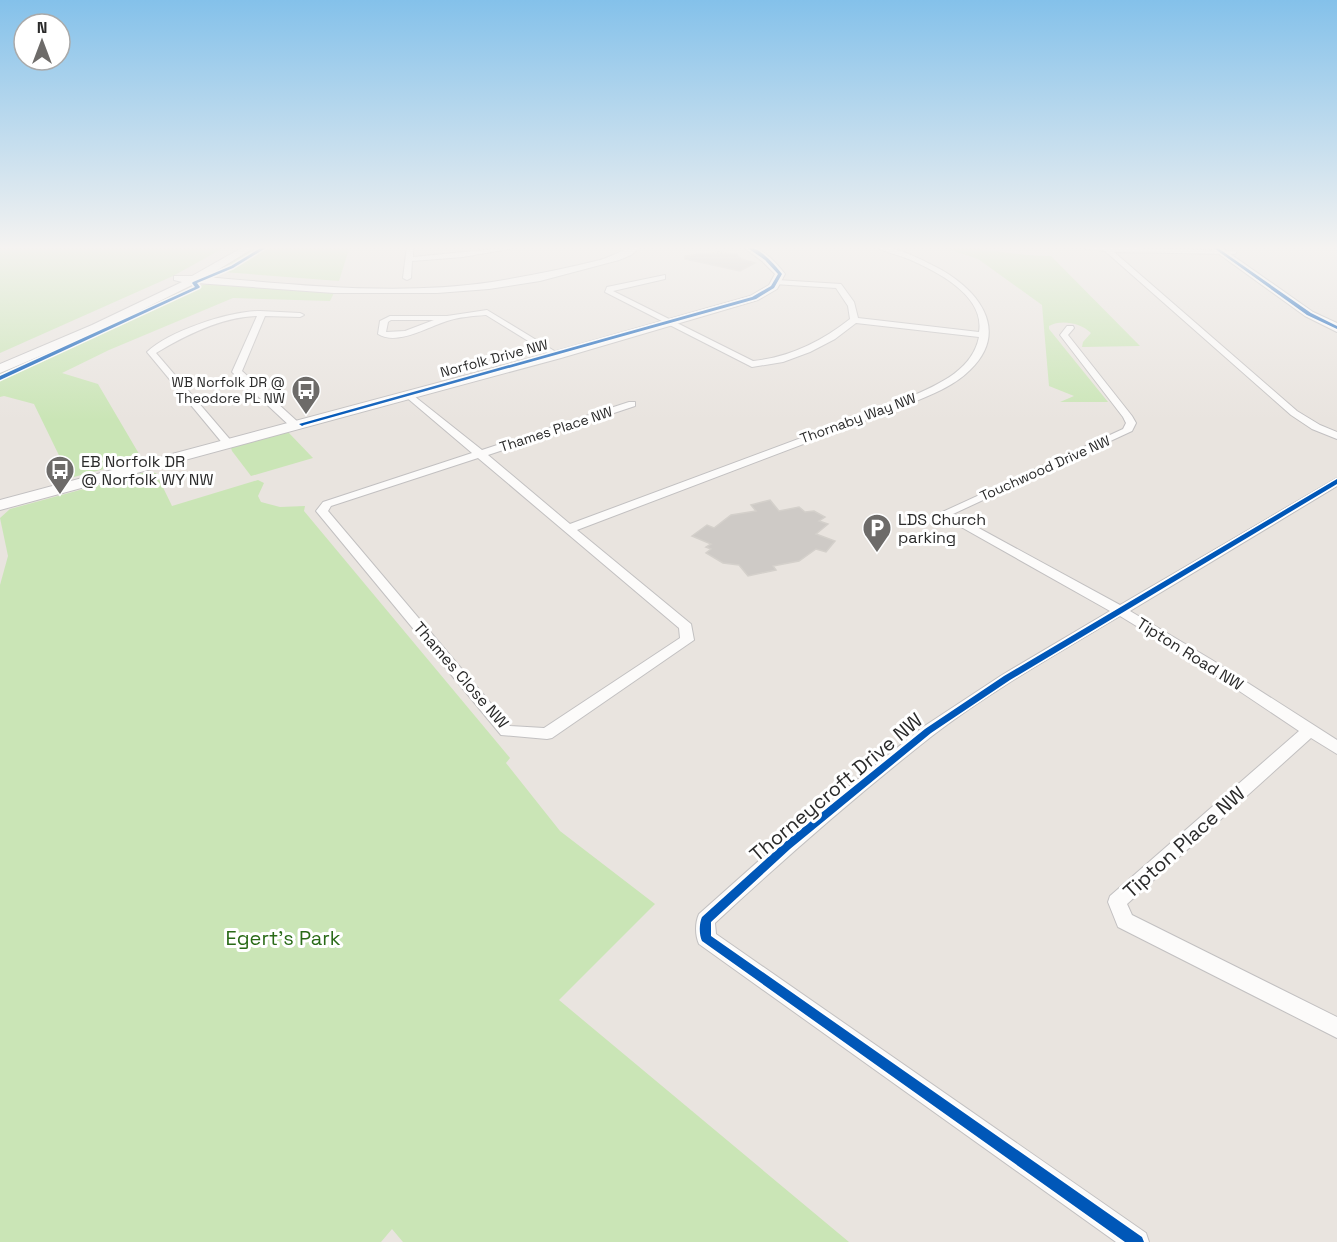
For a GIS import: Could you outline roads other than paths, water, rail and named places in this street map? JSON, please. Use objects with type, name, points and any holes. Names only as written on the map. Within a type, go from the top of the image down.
[{"type":"main road","points":[[0,360],[127,304]]},
{"type":"main road","points":[[134,309],[143,304]]},
{"type":"main road","points":[[0,369],[146,304]]},
{"type":"main road","name":"Norfolk Drive NW","points":[[0,505],[557,355],[733,304]]},
{"type":"main road","points":[[1312,304],[1328,314],[1335,326]]},
{"type":"street","points":[[633,304],[752,364],[807,351],[839,334],[854,320],[855,310],[852,304]]},
{"type":"street","points":[[854,320],[982,335],[985,323],[976,304]]},
{"type":"street","points":[[1170,304],[1294,413],[1337,436]]},
{"type":"street","points":[[447,318],[424,327],[388,336],[382,334],[384,321],[390,318],[447,318],[487,312],[557,355]]},
{"type":"street","points":[[262,315],[237,372],[295,425]]},
{"type":"street","points":[[228,442],[151,352],[233,316],[300,315]]},
{"type":"street","name":"Touchwood Drive NW","points":[[944,514],[1127,431],[1131,423],[1127,416],[1064,335],[1070,328]]},
{"type":"street","name":"Thornaby Way NW","points":[[568,529],[906,402],[936,388],[967,368],[981,348],[982,335]]},
{"type":"street","name":"Thames Close NW","points":[[409,394],[686,627],[687,640],[616,690],[547,734],[506,731],[322,511],[327,504],[479,453]]},
{"type":"street","name":"Thames Place NW","points":[[479,453],[632,404]]},
{"type":"street","name":"Thorneycroft Drive NW","points":[[1137,1242],[706,938],[706,920],[787,846],[928,731],[997,684],[1337,481]]},
{"type":"street","name":"Tipton Road NW","points":[[944,514],[1119,610],[1207,663],[1337,748]]},
{"type":"street","name":"Tipton Place NW","points":[[1309,731],[1118,902],[1125,921],[1337,1028]]},
{"type":"place","name":"WB Norfolk DR @ Theodore PL NW","points":[[306,416]]},
{"type":"place","name":"EB Norfolk DR @ Norfolk WY NW","points":[[60,496]]},
{"type":"place","name":"LDS Church parking","points":[[877,554]]},
{"type":"park label","name":"Egert's Park","points":[[283,938]]}]
